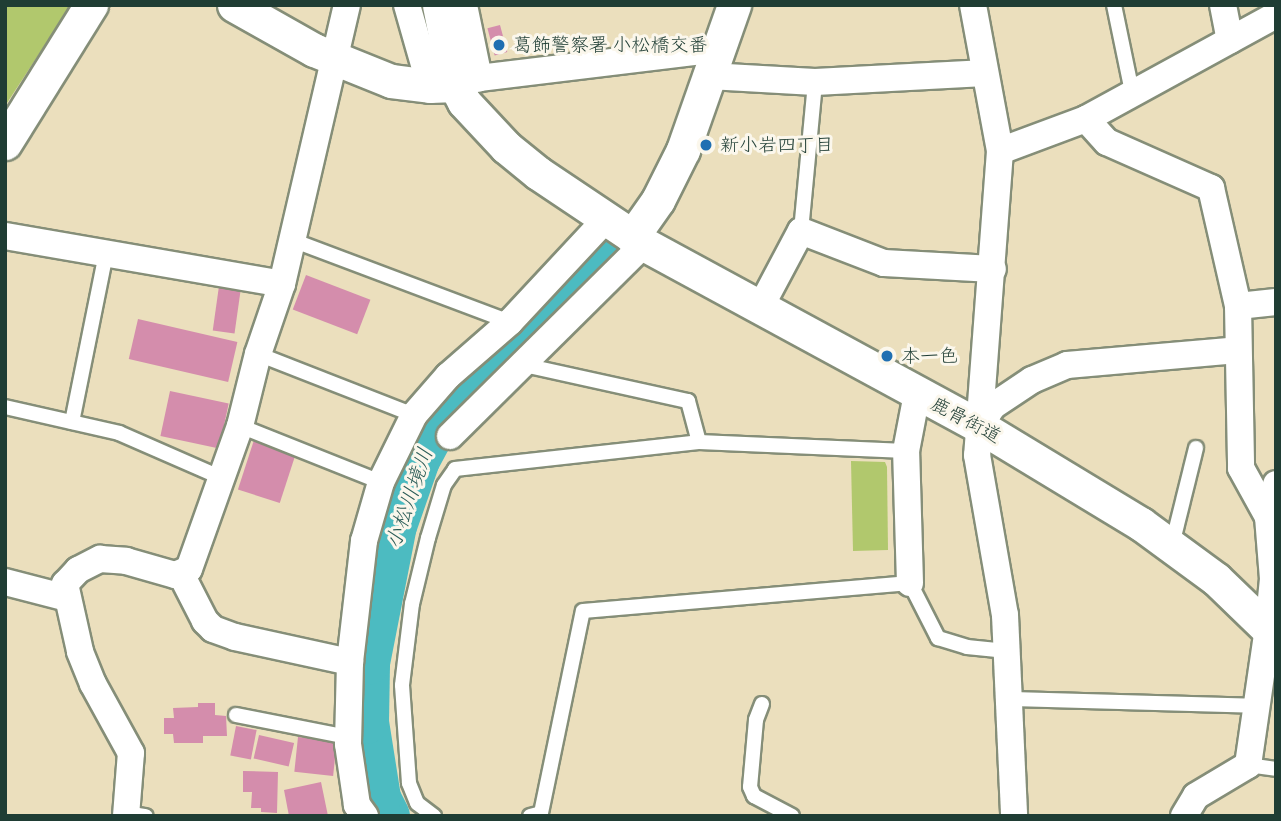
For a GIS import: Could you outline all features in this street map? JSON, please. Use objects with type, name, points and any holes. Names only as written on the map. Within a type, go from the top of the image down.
[{"type":"street","points":[[5,143],[91,5]]},
{"type":"street","points":[[234,5],[293,40],[391,81],[455,83],[713,62],[815,82],[984,73]]},
{"type":"street","points":[[133,815],[131,752],[93,684],[80,651],[65,584],[78,570],[100,559],[126,561],[181,574],[189,569],[240,426],[258,354],[282,284],[347,5]]},
{"type":"street","points":[[407,5],[455,83]]},
{"type":"street","points":[[439,5],[455,83]]},
{"type":"street","points":[[455,83],[464,5]]},
{"type":"street","points":[[450,436],[524,365],[657,200],[683,150],[734,5]]},
{"type":"street","points":[[973,5],[1000,151],[977,455],[1005,615],[1014,816]]},
{"type":"street","points":[[1223,5],[1230,40]]},
{"type":"street","points":[[1000,151],[1086,119],[1276,15]]},
{"type":"street","name":"鹿骨街道","points":[[455,83],[464,102],[506,147],[627,234],[978,426],[1096,495],[1216,579],[1272,633]]},
{"type":"street","points":[[1086,119],[1107,142],[1211,188],[1238,306],[1241,468],[1268,517]]},
{"type":"street","points":[[760,308],[801,231],[884,263],[993,269]]},
{"type":"street","points":[[365,816],[357,805],[348,737],[350,662],[364,541],[381,482],[414,415],[448,376],[510,322],[627,234]]},
{"type":"street","points":[[5,236],[282,284]]},
{"type":"street","points":[[1238,306],[1276,302]]},
{"type":"street","points":[[978,426],[993,406],[1032,380],[1067,365],[1237,350]]},
{"type":"street","points":[[910,583],[906,450],[917,394]]},
{"type":"street","points":[[1184,816],[1196,796],[1248,765],[1256,706],[1272,633],[1273,579],[1268,517],[1276,484]]},
{"type":"street","points":[[181,574],[205,621],[213,629],[235,637],[350,662]]},
{"type":"street","points":[[5,582],[67,598]]},
{"type":"lane","points":[[1114,5],[1132,92]]},
{"type":"lane","points":[[801,231],[815,82]]},
{"type":"lane","points":[[292,240],[510,322]]},
{"type":"lane","points":[[72,422],[106,253]]},
{"type":"lane","points":[[258,354],[414,415]]},
{"type":"lane","points":[[524,365],[688,401],[699,442]]},
{"type":"lane","points":[[5,407],[119,433],[222,478]]},
{"type":"lane","points":[[240,426],[381,482]]},
{"type":"lane","points":[[433,816],[417,803],[409,783],[402,685],[412,604],[444,485],[455,469],[699,442],[906,450]]},
{"type":"lane","points":[[1172,546],[1196,448]]},
{"type":"lane","points":[[530,816],[541,813],[583,611],[910,583],[937,638],[967,647],[1007,651]]},
{"type":"lane","points":[[1010,699],[1256,706]]},
{"type":"lane","points":[[762,704],[756,720],[750,787],[754,796],[792,816]]},
{"type":"lane","points":[[236,715],[348,737]]},
{"type":"lane","points":[[1248,765],[1276,769]]},
{"type":"green space","points":[[5,5],[71,5],[5,106]]},
{"type":"green space","points":[[851,461],[885,462],[888,550],[853,551]]},
{"type":"building","points":[[500,25],[507,52],[495,55],[487,28]]},
{"type":"building","points":[[306,275],[370,300],[357,334],[293,310]]},
{"type":"building","points":[[219,286],[241,289],[235,334],[213,331]]},
{"type":"building","points":[[138,319],[237,342],[228,382],[129,359]]},
{"type":"building","points":[[170,391],[229,403],[219,448],[160,436]]},
{"type":"building","points":[[254,440],[296,454],[280,503],[238,489]]},
{"type":"building","points":[[198,703],[215,703],[215,715],[226,716],[227,736],[203,736],[203,743],[174,743],[173,734],[164,734],[164,718],[174,718],[173,708],[198,707]]},
{"type":"building","points":[[236,726],[257,730],[251,759],[230,755]]},
{"type":"building","points":[[259,735],[294,743],[289,766],[254,758]]},
{"type":"building","points":[[298,737],[337,741],[333,776],[294,772]]},
{"type":"building","points":[[243,771],[278,772],[277,813],[251,808],[252,792],[243,792]]},
{"type":"building","points":[[321,782],[328,816],[289,816],[284,790]]},
{"type":"waterway","name":"小松川境川","points":[[388,816],[379,798],[367,722],[368,663],[395,526],[418,460],[440,419],[612,250]]},
{"type":"place","name":"葛飾警察署 小松橋交番","points":[[499,45]]},
{"type":"place","name":"新小岩四丁目","points":[[706,145]]},
{"type":"place","name":"本一色","points":[[887,356]]}]
